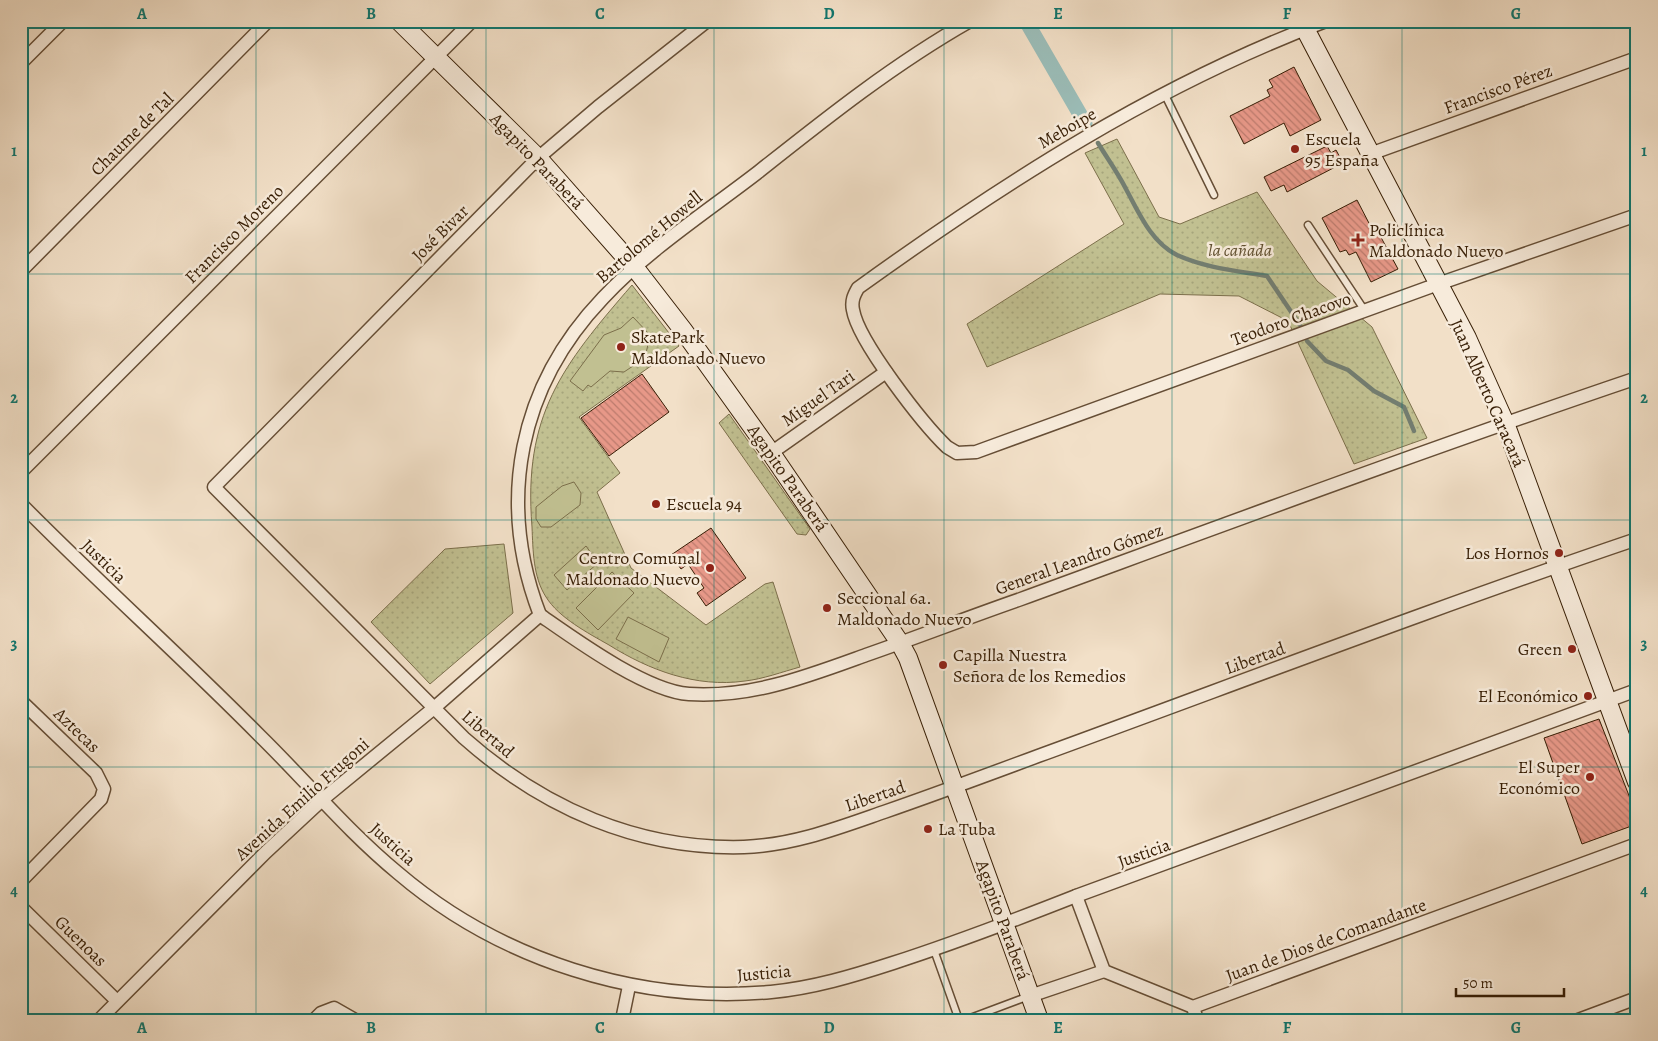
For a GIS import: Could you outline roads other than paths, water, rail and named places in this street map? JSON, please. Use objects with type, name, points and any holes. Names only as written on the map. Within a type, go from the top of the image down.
[{"type":"street","points":[[21,63],[63,21]]},
{"type":"street","name":"Chaume de Tal","points":[[21,271],[268,21]]},
{"type":"street","name":"Agapito Paraberá","points":[[399,21],[538,158],[635,268],[771,453],[900,643],[908,658],[1039,1020]]},
{"type":"street","name":"Francisco Moreno","points":[[21,472],[472,21]]},
{"type":"street","name":"José Bivar","points":[[214,487],[538,158],[598,107],[707,21]]},
{"type":"street","name":"Bartolomé Howell","points":[[540,615],[529,586],[522,558],[518,474],[525,435],[536,399],[555,362],[603,298],[635,268],[846,103],[943,37],[970,21]]},
{"type":"street","name":"Meboipe","points":[[886,372],[856,321],[852,303],[858,288],[969,209],[1074,142],[1200,75],[1303,25],[1326,21]]},
{"type":"street","name":"Juan Alberto Caracará","points":[[1303,25],[1467,338],[1505,423],[1637,782]]},
{"type":"street","name":"Francisco Pérez","points":[[1370,154],[1637,58]]},
{"type":"street","name":"Teodoro Chacovo","points":[[886,372],[938,438],[957,454],[976,452],[1438,284],[1637,215]]},
{"type":"street","name":"Miguel Tari","points":[[771,453],[886,372]]},
{"type":"street","name":"General Leandro Gómez","points":[[540,615],[600,656],[650,682],[685,694],[729,695],[772,686],[900,643],[1505,423],[1637,378]]},
{"type":"street","name":"Libertad","points":[[214,487],[434,708],[491,762],[521,784],[552,802],[619,830],[685,845],[745,847],[793,841],[817,835],[1637,539]]},
{"type":"street","name":"Justicia","points":[[21,504],[260,735],[398,874],[484,933],[549,961],[629,986],[727,994],[771,992],[838,980],[934,950],[1004,925],[1076,896],[1637,690]]},
{"type":"street","name":"Avenida Emilio Frugoni","points":[[99,1020],[323,799],[434,708],[540,615]]},
{"type":"street","name":"Aztecas","points":[[21,701],[96,773],[104,789],[101,800],[21,880]]},
{"type":"street","name":"Juan de Dios de Comandante","points":[[1192,1007],[1637,844]]},
{"type":"street","points":[[1076,896],[1104,971]]},
{"type":"street","name":"Guenoas","points":[[21,907],[117,1001]]},
{"type":"street","points":[[1030,996],[1104,971],[1192,1007],[1197,1020]]},
{"type":"street","points":[[622,1020],[629,986]]},
{"type":"street","points":[[1578,1020],[1637,998]]},
{"type":"street","points":[[317,1016],[334,1008],[355,1020]]},
{"type":"lane","points":[[1165,95],[1214,195]]},
{"type":"lane","points":[[1308,225],[1365,311]]},
{"type":"lane","points":[[934,950],[959,1020]]},
{"type":"lane","points":[[965,1020],[1030,996]]},
{"type":"waterway","points":[[1026,21],[1085,123]]},
{"type":"waterway","points":[[1098,143],[1120,177],[1141,217],[1160,243],[1177,255],[1199,263],[1267,276],[1300,325]]},
{"type":"waterway","points":[[1307,341],[1326,361],[1348,370],[1374,391],[1404,407],[1414,431]]},
{"type":"place","name":"Escuela 95 España","points":[[1295,149]]},
{"type":"place","name":"Policlínica Maldonado Nuevo","points":[[1358,240]]},
{"type":"place","name":"SkatePark Maldonado Nuevo","points":[[621,347]]},
{"type":"place","name":"Escuela 94","points":[[656,504]]},
{"type":"place","name":"Los Hornos","points":[[1559,553]]},
{"type":"place","name":"Centro Comunal Maldonado Nuevo","points":[[710,568]]},
{"type":"place","name":"Seccional 6a. Maldonado Nuevo","points":[[827,608]]},
{"type":"place","name":"Green","points":[[1572,649]]},
{"type":"place","name":"Capilla Nuestra Señora de los Remedios","points":[[943,665]]},
{"type":"place","name":"El Económico","points":[[1588,696]]},
{"type":"place","name":"El Super Económico","points":[[1590,777]]},
{"type":"place","name":"La Tuba","points":[[928,829]]},
{"type":"park label","name":"la cañada","points":[[1240,250]]}]
